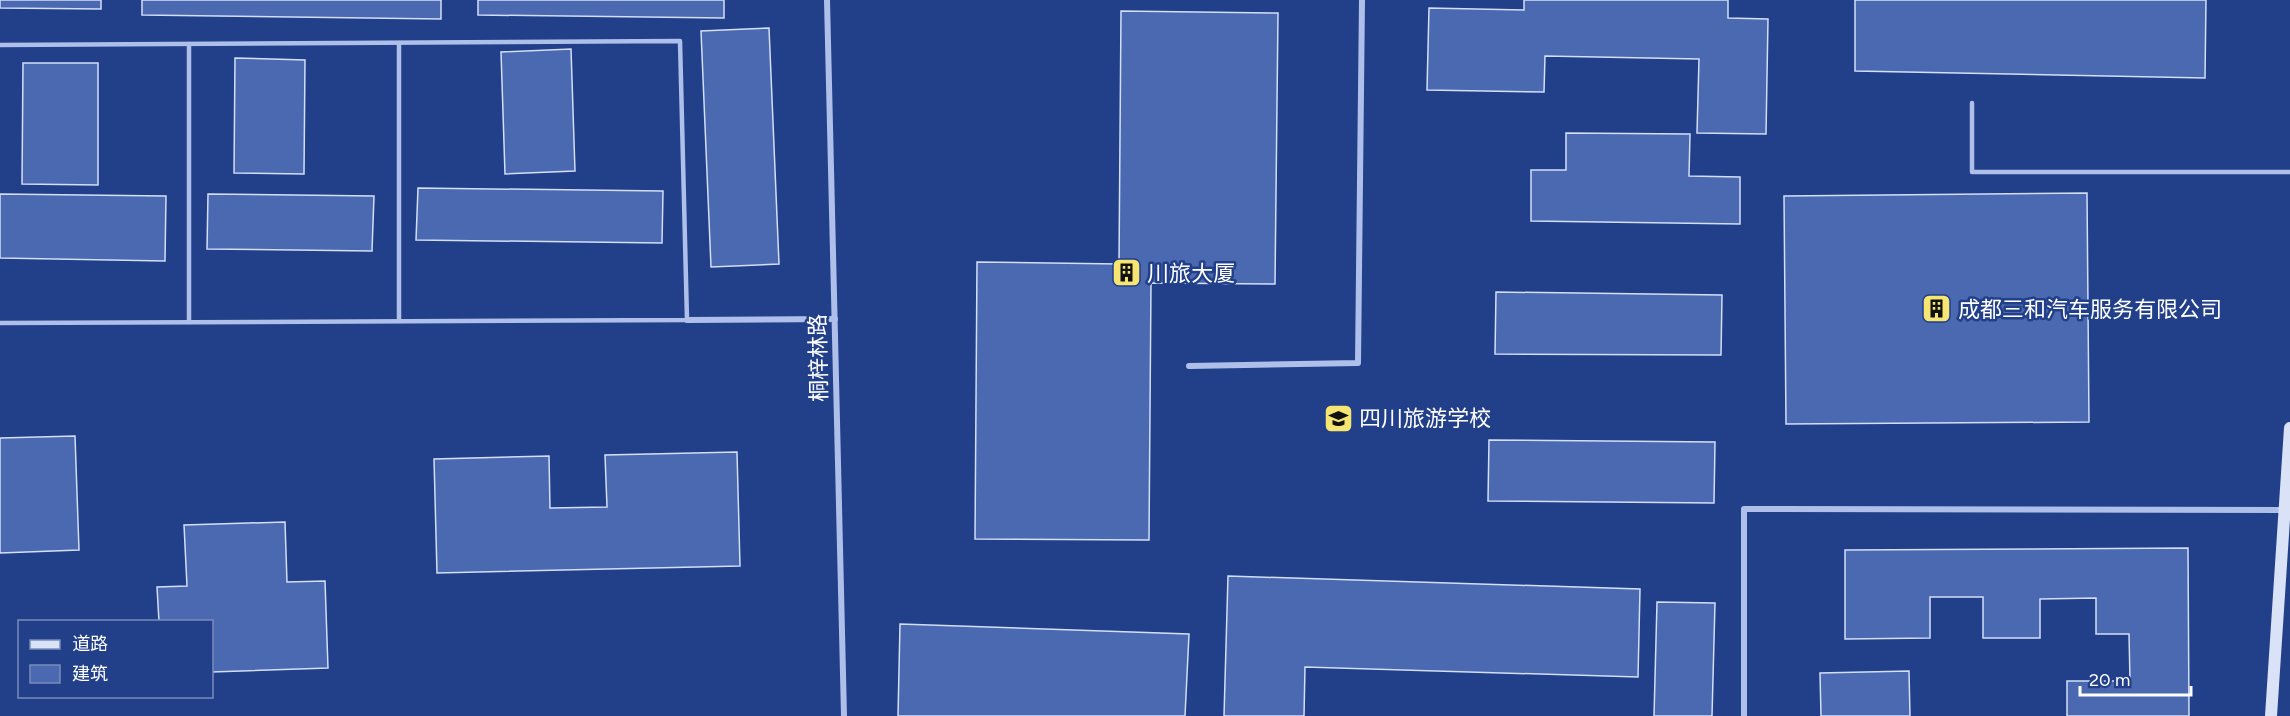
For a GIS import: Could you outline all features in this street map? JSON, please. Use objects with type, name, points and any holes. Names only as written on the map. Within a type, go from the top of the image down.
[{"type":"main road","points":[[2271,716],[2290,428]]},
{"type":"street","name":"桐梓林路","points":[[827,0],[844,716]]},
{"type":"street","points":[[1189,366],[1358,363],[1362,0]]},
{"type":"street","points":[[687,320],[835,319]]},
{"type":"street","points":[[1744,716],[1743,509],[2286,510]]},
{"type":"lane","points":[[0,45],[680,41],[687,320],[0,323]]},
{"type":"lane","points":[[399,43],[399,321]]},
{"type":"lane","points":[[189,44],[189,322]]},
{"type":"lane","points":[[1972,103],[1972,172],[2290,172]]},
{"type":"building","points":[[0,0],[101,0],[101,9],[0,8]]},
{"type":"building","points":[[142,0],[441,0],[441,19],[142,15]]},
{"type":"building","points":[[478,0],[724,0],[724,18],[478,15]]},
{"type":"building","points":[[1524,0],[1728,0],[1728,18],[1768,19],[1766,134],[1697,133],[1699,59],[1545,56],[1544,92],[1427,90],[1429,8],[1524,10]]},
{"type":"building","points":[[1855,0],[2206,0],[2205,78],[1855,71]]},
{"type":"building","name":"川旅大厦","points":[[1121,11],[1278,13],[1275,284],[1151,283],[1149,540],[975,539],[977,262],[1119,264]]},
{"type":"building","points":[[769,28],[779,264],[711,267],[701,31]]},
{"type":"building","points":[[571,49],[575,171],[505,174],[501,52]]},
{"type":"building","points":[[235,58],[305,60],[304,174],[234,173]]},
{"type":"building","points":[[23,63],[98,63],[98,185],[22,184]]},
{"type":"building","points":[[1566,133],[1690,134],[1689,176],[1740,177],[1740,224],[1531,221],[1531,170],[1566,170]]},
{"type":"building","points":[[418,188],[663,191],[662,243],[416,240]]},
{"type":"building","name":"成都三和汽车服务有限公司","points":[[2087,193],[2089,422],[1786,424],[1784,196]]},
{"type":"building","points":[[0,194],[166,196],[165,261],[0,258]]},
{"type":"building","points":[[208,194],[374,196],[372,251],[207,249]]},
{"type":"building","points":[[1496,292],[1722,295],[1721,355],[1495,354]]},
{"type":"building","points":[[75,436],[79,550],[0,553],[0,438]]},
{"type":"building","points":[[1489,440],[1715,442],[1714,503],[1488,501]]},
{"type":"building","points":[[737,452],[740,566],[437,573],[434,459],[549,456],[550,508],[607,507],[605,455]]},
{"type":"building","points":[[285,522],[287,582],[325,581],[328,668],[213,672],[213,620],[159,620],[157,587],[187,586],[184,525]]},
{"type":"building","points":[[2188,548],[2189,716],[2067,716],[2067,681],[2130,681],[2129,634],[2096,634],[2096,598],[2040,599],[2040,638],[1983,638],[1983,597],[1930,597],[1930,638],[1845,639],[1845,550]]},
{"type":"building","points":[[1228,576],[1640,589],[1638,677],[1305,667],[1304,716],[1224,716]]},
{"type":"building","points":[[1657,602],[1715,603],[1712,716],[1654,716]]},
{"type":"building","points":[[900,624],[1189,634],[1185,716],[898,716]]},
{"type":"building","points":[[1909,671],[1910,716],[1821,716],[1820,673]]},
{"type":"place","name":"川旅大厦","points":[[1126,273]]},
{"type":"place","name":"成都三和汽车服务有限公司","points":[[1937,309]]},
{"type":"place","name":"四川旅游学校","points":[[1338,418]]}]
